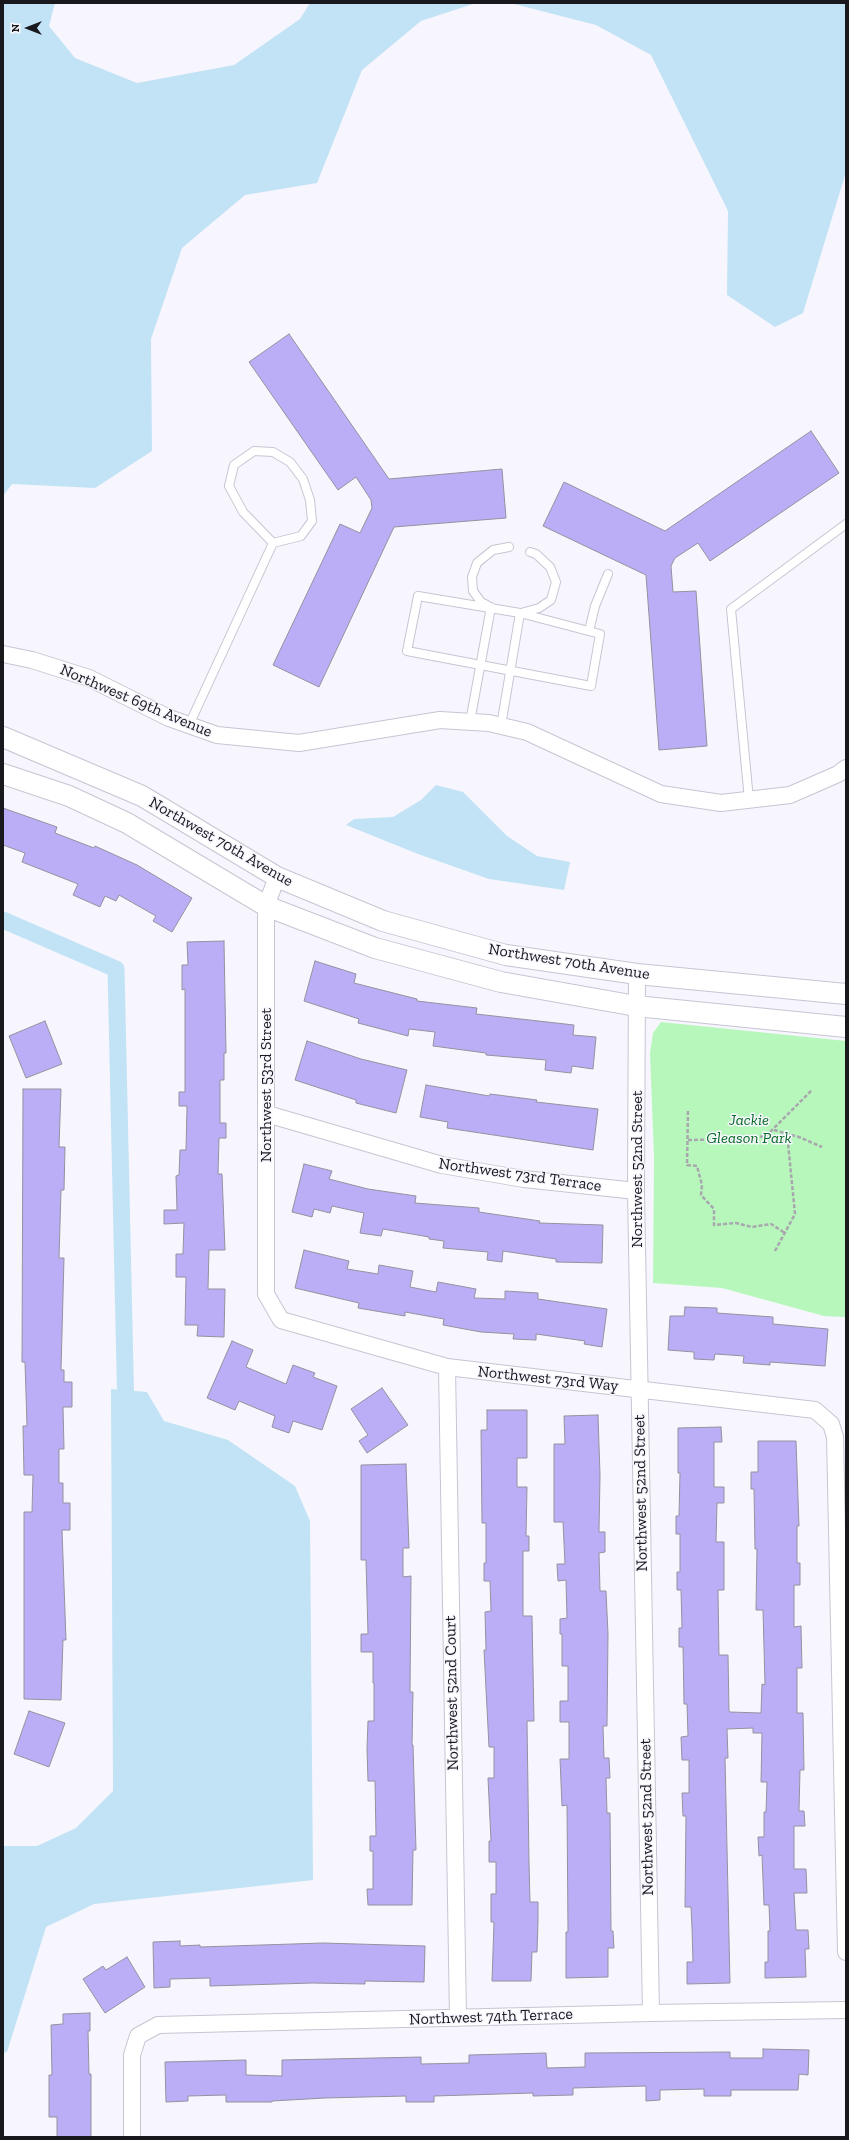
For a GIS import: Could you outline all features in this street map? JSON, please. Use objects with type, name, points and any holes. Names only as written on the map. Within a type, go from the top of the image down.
[{"type":"street","name":"Northwest 69th Avenue","points":[[3,654],[32,660],[89,678],[169,718],[218,735],[299,743],[440,720],[501,726],[527,732],[661,794],[721,803],[790,795],[838,774],[846,768]]},
{"type":"street","name":"Northwest 70th Avenue","points":[[3,737],[142,796],[277,878],[383,922],[506,955],[637,974],[846,994]]},
{"type":"street","points":[[79,801],[90,773]]},
{"type":"street","name":"Northwest 70th Avenue","points":[[3,774],[79,801],[127,823],[266,906],[376,948],[501,982],[636,1006],[846,1027]]},
{"type":"street","name":"Northwest 53rd Street","points":[[266,1294],[266,906],[277,878]]},
{"type":"street","name":"Northwest 52nd Street","points":[[637,974],[636,1190],[651,2013]]},
{"type":"street","name":"Northwest 73rd Terrace","points":[[267,1114],[442,1165],[524,1179],[636,1190]]},
{"type":"street","name":"Northwest 73rd Way","points":[[266,1294],[281,1320],[447,1368],[815,1410],[831,1424],[835,1437],[846,1952]]},
{"type":"street","name":"Northwest 52nd Court","points":[[447,1368],[458,2018]]},
{"type":"street","name":"Northwest 74th Terrace","points":[[132,2137],[132,2055],[138,2036],[158,2025],[651,2013],[846,2010]]},
{"type":"lane","points":[[254,451],[272,452],[290,462],[303,479],[310,500],[312,521],[301,536],[272,543],[243,512],[229,486],[234,465],[254,451]]},
{"type":"lane","points":[[749,800],[731,609],[846,524]]},
{"type":"lane","points":[[189,725],[272,543]]},
{"type":"lane","points":[[491,607],[481,602],[473,591],[472,577],[477,563],[493,550],[510,547]]},
{"type":"lane","points":[[520,613],[539,608],[551,600],[556,582],[550,567],[536,554],[530,552]]},
{"type":"lane","points":[[589,632],[595,606],[608,574]]},
{"type":"lane","points":[[418,596],[520,613],[600,634],[591,686],[510,672],[481,664],[407,651],[418,596]]},
{"type":"lane","points":[[470,722],[491,607]]},
{"type":"lane","points":[[501,726],[520,613]]},
{"type":"path","points":[[688,1140],[742,1139],[766,1136],[812,1090]]},
{"type":"path","points":[[688,1111],[687,1166],[697,1166],[702,1185],[701,1195],[714,1210],[714,1225],[736,1224],[752,1227],[771,1224],[785,1233]]},
{"type":"path","points":[[774,1129],[822,1147]]},
{"type":"path","points":[[775,1250],[795,1214],[787,1133]]},
{"type":"green space","name":"Jackie Gleason Park","points":[[661,1022],[846,1041],[846,1317],[824,1316],[722,1288],[653,1283],[654,1158],[650,1053],[653,1033]]},
{"type":"water","points":[[3,3],[55,3],[49,26],[75,58],[137,83],[234,65],[300,19],[310,3],[476,3],[421,21],[362,70],[317,183],[245,195],[182,248],[151,339],[152,451],[95,488],[12,484],[3,496]]},
{"type":"water","points":[[510,3],[846,3],[846,172],[803,313],[775,327],[727,295],[728,211],[651,55],[596,25]]},
{"type":"water","points":[[436,785],[463,792],[507,836],[537,856],[570,862],[564,890],[489,879],[418,854],[346,825],[354,819],[393,817],[421,800]]},
{"type":"water","points":[[111,1389],[147,1392],[164,1421],[228,1440],[295,1486],[310,1521],[313,1880],[94,1904],[46,1927],[7,2052],[3,2053],[3,1846],[37,1846],[76,1828],[113,1791]]},
{"type":"building","points":[[289,334],[389,479],[502,469],[506,518],[394,527],[319,687],[273,665],[340,524],[360,533],[372,508],[371,500],[356,477],[338,490],[249,362]]},
{"type":"building","points":[[811,431],[839,473],[710,561],[698,543],[675,558],[671,566],[673,592],[696,591],[707,746],[659,750],[646,575],[543,526],[564,482],[665,531]]},
{"type":"building","points":[[3,808],[57,827],[55,833],[94,848],[95,846],[137,865],[192,898],[172,932],[153,921],[156,916],[119,895],[116,901],[105,896],[100,907],[73,895],[78,884],[22,862],[25,853],[3,845]]},
{"type":"building","points":[[224,941],[226,1053],[224,1053],[224,1080],[220,1080],[220,1123],[226,1123],[226,1138],[219,1138],[218,1174],[222,1174],[225,1250],[209,1250],[208,1289],[225,1289],[224,1337],[197,1336],[198,1325],[185,1325],[186,1277],[176,1277],[176,1254],[183,1254],[184,1223],[164,1224],[164,1210],[177,1210],[176,1176],[179,1175],[180,1150],[186,1150],[187,1106],[179,1106],[179,1092],[185,1092],[185,989],[182,990],[182,965],[188,965],[187,942]]},
{"type":"building","points":[[315,961],[356,974],[354,983],[417,999],[417,1001],[477,1008],[476,1014],[574,1025],[573,1035],[596,1037],[593,1069],[572,1066],[571,1073],[545,1070],[546,1060],[486,1055],[486,1053],[433,1046],[435,1032],[409,1029],[408,1036],[358,1023],[359,1019],[304,1001]]},
{"type":"building","points":[[45,1021],[62,1064],[26,1078],[9,1036]]},
{"type":"building","points":[[307,1041],[361,1059],[407,1070],[396,1113],[356,1103],[356,1100],[295,1080]]},
{"type":"building","points":[[426,1085],[489,1096],[490,1094],[537,1100],[536,1102],[598,1109],[593,1150],[447,1128],[448,1122],[420,1117]]},
{"type":"building","points":[[23,1089],[61,1089],[59,1147],[65,1147],[64,1190],[61,1190],[59,1258],[64,1258],[61,1370],[64,1370],[64,1382],[72,1382],[72,1407],[63,1407],[64,1449],[59,1449],[59,1483],[63,1483],[63,1503],[70,1503],[70,1530],[62,1530],[66,1640],[63,1640],[61,1700],[24,1699],[24,1512],[32,1512],[33,1475],[24,1475],[23,1426],[27,1426],[25,1362],[22,1362]]},
{"type":"building","points":[[304,1164],[332,1171],[329,1179],[368,1189],[416,1196],[415,1203],[479,1208],[479,1212],[540,1221],[539,1223],[603,1225],[602,1263],[556,1262],[556,1259],[503,1251],[502,1262],[487,1260],[488,1252],[443,1248],[444,1241],[429,1239],[429,1237],[383,1229],[381,1236],[360,1233],[364,1213],[332,1206],[330,1213],[314,1209],[312,1217],[292,1212]]},
{"type":"building","points":[[304,1250],[349,1261],[347,1269],[378,1274],[379,1265],[413,1271],[410,1287],[436,1292],[438,1282],[476,1289],[474,1298],[505,1299],[505,1291],[538,1293],[538,1299],[607,1309],[602,1347],[584,1344],[585,1341],[536,1334],[536,1340],[513,1339],[514,1334],[481,1332],[443,1325],[444,1319],[405,1312],[405,1316],[358,1308],[359,1303],[295,1288]]},
{"type":"building","points":[[685,1307],[717,1308],[717,1313],[773,1317],[773,1324],[828,1329],[825,1366],[770,1362],[770,1365],[743,1363],[744,1356],[715,1354],[714,1360],[694,1359],[694,1352],[668,1350],[670,1316],[684,1316]]},
{"type":"building","points":[[232,1341],[253,1350],[246,1367],[286,1384],[293,1365],[315,1373],[313,1377],[337,1386],[322,1430],[293,1421],[289,1433],[272,1427],[275,1416],[239,1401],[235,1410],[207,1398]]},
{"type":"building","points":[[382,1388],[408,1425],[367,1453],[359,1441],[368,1435],[351,1409]]},
{"type":"building","points":[[487,1410],[527,1410],[527,1458],[517,1458],[517,1487],[527,1487],[526,1536],[529,1536],[529,1551],[523,1551],[523,1616],[532,1616],[534,1721],[527,1721],[529,1862],[530,1902],[538,1902],[538,1921],[537,1952],[532,1952],[531,1981],[492,1981],[494,1922],[491,1922],[491,1894],[496,1894],[496,1862],[489,1862],[489,1841],[491,1841],[488,1778],[494,1778],[494,1747],[489,1747],[484,1650],[486,1650],[485,1612],[491,1611],[490,1581],[484,1581],[484,1563],[486,1563],[486,1523],[482,1523],[481,1430],[487,1430]]},
{"type":"building","points":[[598,1415],[600,1475],[599,1532],[605,1532],[605,1552],[599,1553],[600,1591],[606,1591],[608,1634],[607,1726],[603,1726],[604,1758],[609,1758],[610,1778],[606,1778],[607,1813],[610,1813],[611,1931],[613,1931],[614,1948],[608,1948],[608,1977],[566,1978],[566,1932],[568,1932],[567,1805],[562,1806],[560,1759],[569,1759],[569,1722],[560,1722],[560,1701],[568,1701],[568,1666],[562,1666],[562,1634],[560,1634],[560,1619],[567,1618],[566,1580],[558,1581],[557,1564],[565,1564],[563,1522],[554,1522],[554,1444],[565,1444],[564,1416]]},
{"type":"building","points":[[721,1427],[722,1442],[714,1442],[714,1487],[724,1487],[724,1503],[717,1503],[716,1542],[724,1542],[724,1590],[718,1590],[719,1655],[728,1655],[730,1712],[761,1713],[762,1684],[765,1685],[763,1610],[756,1610],[757,1549],[755,1549],[754,1489],[751,1489],[751,1472],[758,1472],[758,1441],[796,1441],[799,1526],[797,1526],[797,1563],[800,1563],[800,1585],[794,1585],[794,1627],[801,1626],[802,1668],[797,1668],[797,1713],[803,1713],[804,1770],[800,1770],[799,1811],[804,1811],[805,1826],[794,1826],[794,1869],[806,1869],[807,1893],[794,1893],[796,1930],[808,1930],[809,1949],[805,1949],[806,1977],[765,1978],[765,1962],[768,1962],[768,1931],[770,1931],[769,1905],[764,1905],[762,1855],[759,1856],[758,1837],[764,1837],[764,1812],[766,1812],[767,1782],[761,1782],[762,1733],[753,1733],[753,1728],[727,1729],[728,1758],[725,1758],[730,1983],[687,1984],[687,1962],[693,1962],[691,1907],[685,1907],[686,1816],[683,1816],[682,1793],[689,1793],[689,1760],[682,1760],[681,1737],[688,1736],[687,1704],[684,1704],[683,1647],[679,1647],[679,1628],[682,1628],[681,1590],[677,1590],[677,1572],[680,1572],[680,1534],[676,1534],[676,1516],[679,1516],[680,1473],[678,1473],[678,1428]]},
{"type":"building","points":[[406,1464],[409,1548],[403,1548],[403,1577],[411,1576],[410,1692],[413,1692],[412,1745],[416,1850],[413,1850],[412,1905],[368,1905],[367,1889],[373,1889],[373,1851],[370,1851],[370,1836],[376,1836],[375,1781],[368,1781],[367,1749],[368,1721],[374,1721],[374,1683],[373,1652],[361,1652],[361,1634],[368,1634],[366,1560],[361,1560],[361,1465]]},
{"type":"building","points":[[29,1711],[65,1723],[49,1767],[14,1754]]},
{"type":"building","points":[[180,1941],[180,1946],[200,1945],[200,1947],[323,1943],[425,1946],[424,1982],[365,1981],[365,1984],[313,1983],[210,1986],[210,1978],[170,1979],[170,1987],[154,1988],[153,1942]]},
{"type":"building","points":[[127,1957],[145,1987],[105,2013],[83,1979],[103,1966],[106,1970]]},
{"type":"building","points":[[90,2013],[90,2031],[88,2031],[89,2074],[91,2074],[91,2137],[57,2137],[57,2117],[49,2117],[49,2075],[52,2075],[51,2025],[63,2024],[63,2014]]},
{"type":"building","points":[[763,2049],[809,2050],[808,2075],[799,2074],[798,2090],[731,2090],[731,2096],[704,2096],[704,2089],[660,2090],[660,2100],[646,2101],[646,2086],[573,2088],[573,2095],[533,2096],[533,2093],[434,2096],[434,2102],[406,2102],[406,2096],[325,2098],[272,2102],[226,2102],[226,2095],[188,2096],[188,2101],[166,2102],[165,2062],[246,2060],[246,2075],[282,2076],[282,2060],[421,2057],[421,2064],[469,2063],[469,2055],[546,2053],[547,2068],[585,2067],[585,2053],[730,2052],[730,2058],[763,2058]]},
{"type":"waterway","points":[[3,920],[116,969],[126,1414]]}]
